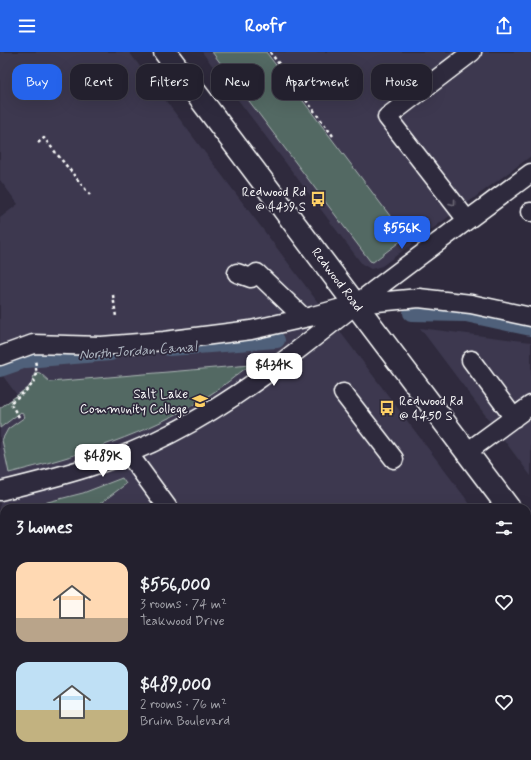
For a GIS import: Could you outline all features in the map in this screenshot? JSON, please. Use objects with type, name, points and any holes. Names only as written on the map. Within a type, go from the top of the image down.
[{"type":"main road","name":"Redwood Road","points":[[165,52],[506,504]]},
{"type":"street","points":[[467,220],[387,117],[472,52]]},
{"type":"street","points":[[0,491],[79,470],[128,453],[168,435],[226,402],[266,374],[356,304],[531,173]]},
{"type":"street","points":[[237,273],[251,278],[257,273],[304,318]]},
{"type":"street","points":[[0,356],[33,344],[101,346],[164,341],[250,330],[304,318],[356,304],[419,298],[471,304],[531,317]]},
{"type":"street","points":[[471,360],[514,418]]},
{"type":"street","points":[[343,392],[394,459]]},
{"type":"street","points":[[467,452],[531,405]]},
{"type":"street","points":[[128,453],[165,504]]},
{"type":"path","points":[[270,52],[279,64]]},
{"type":"path","points":[[306,100],[333,136]]},
{"type":"path","points":[[38,143],[44,138],[90,195]]},
{"type":"path","points":[[113,295],[116,317]]},
{"type":"path","points":[[19,417],[11,407],[10,403],[33,385],[37,371]]},
{"type":"shaded area","name":"Salt Lake Community College","points":[[0,52],[129,52],[138,64],[136,64],[136,100],[165,100],[470,504],[0,504],[0,408],[17,395],[0,372],[0,218],[18,204],[0,180]]},
{"type":"shaded area","points":[[202,52],[531,52],[531,156],[382,266],[371,269],[362,264],[238,100],[264,100],[264,64],[211,64]]},
{"type":"shaded area","points":[[420,328],[531,342],[531,476]]},
{"type":"green space","points":[[212,52],[266,52],[275,64],[272,64],[272,100],[302,100],[406,237],[373,262],[370,261],[248,100],[264,100],[264,64],[221,64]]},
{"type":"green space","points":[[250,365],[214,392],[185,410],[137,433],[61,459],[9,473],[2,440],[8,429],[25,417],[21,412],[0,428],[0,408],[31,385],[35,372],[40,373],[50,382]]},
{"type":"green space","points":[[122,478],[126,484],[99,504],[40,504],[83,493]]},
{"type":"waterway","name":"North Jordan Canal","points":[[411,313],[466,314],[531,328]]},
{"type":"waterway","name":"North Jordan Canal","points":[[169,348],[277,340]]},
{"type":"waterway","name":"North Jordan Canal","points":[[0,369],[26,360],[110,353]]},
{"type":"place","name":"Redwood Rd @ 4439 S","points":[[318,199]]},
{"type":"place","name":"Salt Lake Community College","points":[[200,401]]},
{"type":"place","name":"Redwood Rd @ 4450 S","points":[[387,408]]}]
